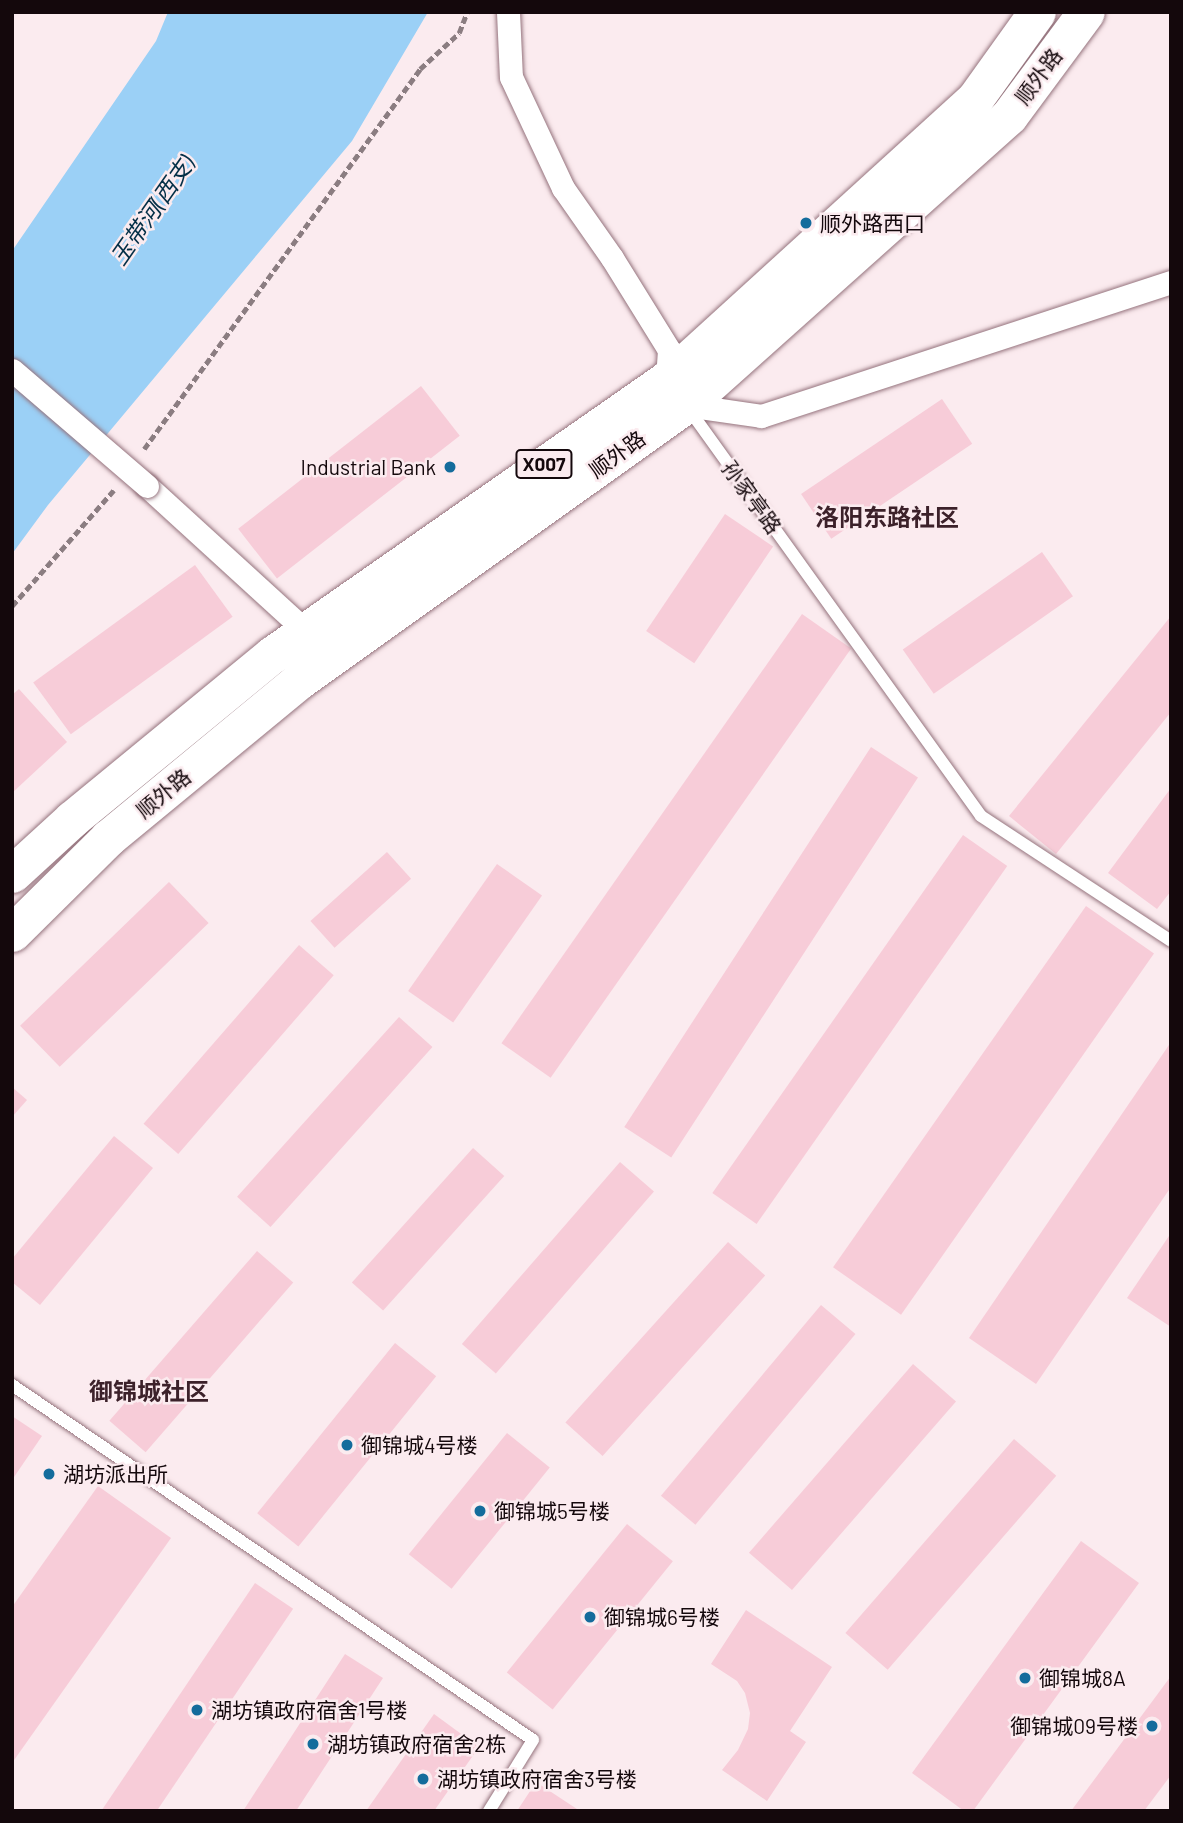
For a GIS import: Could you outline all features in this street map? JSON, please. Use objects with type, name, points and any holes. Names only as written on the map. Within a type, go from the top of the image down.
[{"type":"main road","name":"顺外路","points":[[12,874],[164,742],[306,631],[676,392],[974,100],[1037,12]]},
{"type":"main road","name":"顺外路","points":[[12,933],[108,838],[297,682],[676,392],[1009,116],[1086,12]]},
{"type":"street","points":[[508,12],[511,77],[516,89],[563,188],[612,258],[669,350],[676,392],[761,416],[1171,282]]},
{"type":"street","points":[[12,370],[148,486],[306,631]]},
{"type":"lane","name":"孙家亭路","points":[[676,392],[981,816],[1171,941]]},
{"type":"lane","points":[[12,1385],[533,1740],[489,1811]]},
{"type":"path","points":[[139,456],[420,69],[459,33],[467,12]]},
{"type":"path","points":[[12,606],[115,488]]},
{"type":"water","name":"玉带河(西支)","points":[[168,12],[428,12],[352,141],[48,505],[12,554],[12,251],[156,41]]},
{"type":"building","points":[[421,386],[460,436],[277,578],[238,529]]},
{"type":"building","points":[[942,399],[972,444],[831,539],[801,494]]},
{"type":"building","points":[[725,514],[773,546],[694,663],[646,631]]},
{"type":"building","points":[[1042,552],[1073,596],[934,694],[903,650]]},
{"type":"building","points":[[195,565],[233,617],[71,734],[33,683]]},
{"type":"building","points":[[802,614],[851,648],[551,1078],[501,1043]]},
{"type":"building","points":[[1171,616],[1171,712],[1056,854],[1009,816]]},
{"type":"building","points":[[19,689],[67,742],[12,793],[12,695]]},
{"type":"building","points":[[871,747],[918,777],[671,1157],[624,1127]]},
{"type":"building","points":[[1171,788],[1171,891],[1157,909],[1108,873]]},
{"type":"building","points":[[963,835],[1007,866],[757,1224],[712,1193]]},
{"type":"building","points":[[387,852],[411,879],[335,948],[310,921]]},
{"type":"building","points":[[497,864],[542,896],[453,1023],[408,991]]},
{"type":"building","points":[[169,882],[209,923],[60,1067],[20,1026]]},
{"type":"building","points":[[1086,906],[1154,954],[901,1315],[833,1267]]},
{"type":"building","points":[[299,945],[334,975],[178,1154],[144,1124]]},
{"type":"building","points":[[399,1017],[432,1047],[271,1227],[237,1197]]},
{"type":"building","points":[[1171,1042],[1171,1187],[1036,1384],[969,1338]]},
{"type":"building","points":[[12,1087],[27,1100],[12,1117]]},
{"type":"building","points":[[114,1136],[153,1168],[40,1305],[12,1282],[12,1259]]},
{"type":"building","points":[[473,1148],[504,1176],[383,1311],[352,1283]]},
{"type":"building","points":[[620,1162],[654,1192],[496,1373],[462,1344]]},
{"type":"building","points":[[1171,1233],[1171,1327],[1127,1298]]},
{"type":"building","points":[[728,1242],[765,1275],[603,1456],[565,1423]]},
{"type":"building","points":[[257,1251],[293,1282],[146,1452],[109,1421]]},
{"type":"building","points":[[821,1305],[855,1334],[695,1525],[661,1496]]},
{"type":"building","name":"御锦城4号楼","points":[[395,1343],[436,1376],[298,1547],[257,1513]]},
{"type":"building","points":[[913,1364],[956,1401],[792,1590],[749,1553]]},
{"type":"building","points":[[12,1416],[42,1436],[12,1480]]},
{"type":"building","name":"御锦城5号楼","points":[[507,1433],[550,1468],[452,1589],[409,1554]]},
{"type":"building","points":[[1014,1439],[1056,1476],[888,1670],[845,1633]]},
{"type":"building","points":[[98,1486],[171,1538],[12,1763],[12,1607]]},
{"type":"building","name":"御锦城6号楼","points":[[627,1524],[673,1561],[553,1710],[507,1672]]},
{"type":"building","name":"御锦城8A","points":[[1081,1541],[1139,1583],[973,1811],[964,1811],[912,1773]]},
{"type":"building","name":"湖坊镇政府宿舍1号楼","points":[[255,1583],[293,1609],[157,1811],[101,1811]]},
{"type":"building","points":[[746,1610],[832,1667],[790,1731],[806,1742],[767,1801],[722,1770],[738,1750],[748,1729],[750,1713],[745,1693],[737,1681],[711,1664]]},
{"type":"building","name":"湖坊镇政府宿舍2栋","points":[[345,1654],[383,1678],[296,1811],[243,1811]]},
{"type":"building","name":"御锦城09号楼","points":[[1171,1676],[1171,1775],[1144,1811],[1071,1811]]},
{"type":"building","name":"湖坊镇政府宿舍3号楼","points":[[434,1714],[479,1747],[434,1811],[366,1811]]},
{"type":"building","points":[[536,1782],[580,1811],[517,1811]]},
{"type":"place","name":"顺外路西口","points":[[806,223]]},
{"type":"place","name":"Industrial Bank","points":[[450,467]]},
{"type":"place","name":"御锦城4号楼","points":[[347,1445]]},
{"type":"place","name":"湖坊派出所","points":[[49,1474]]},
{"type":"place","name":"御锦城5号楼","points":[[480,1511]]},
{"type":"place","name":"御锦城6号楼","points":[[590,1617]]},
{"type":"place","name":"御锦城8A","points":[[1025,1678]]},
{"type":"place","name":"湖坊镇政府宿舍1号楼","points":[[197,1710]]},
{"type":"place","name":"御锦城09号楼","points":[[1152,1726]]},
{"type":"place","name":"湖坊镇政府宿舍2栋","points":[[313,1744]]},
{"type":"place","name":"湖坊镇政府宿舍3号楼","points":[[423,1779]]},
{"type":"district","name":"洛阳东路社区","points":[[887,517]]},
{"type":"district","name":"御锦城社区","points":[[149,1391]]}]
